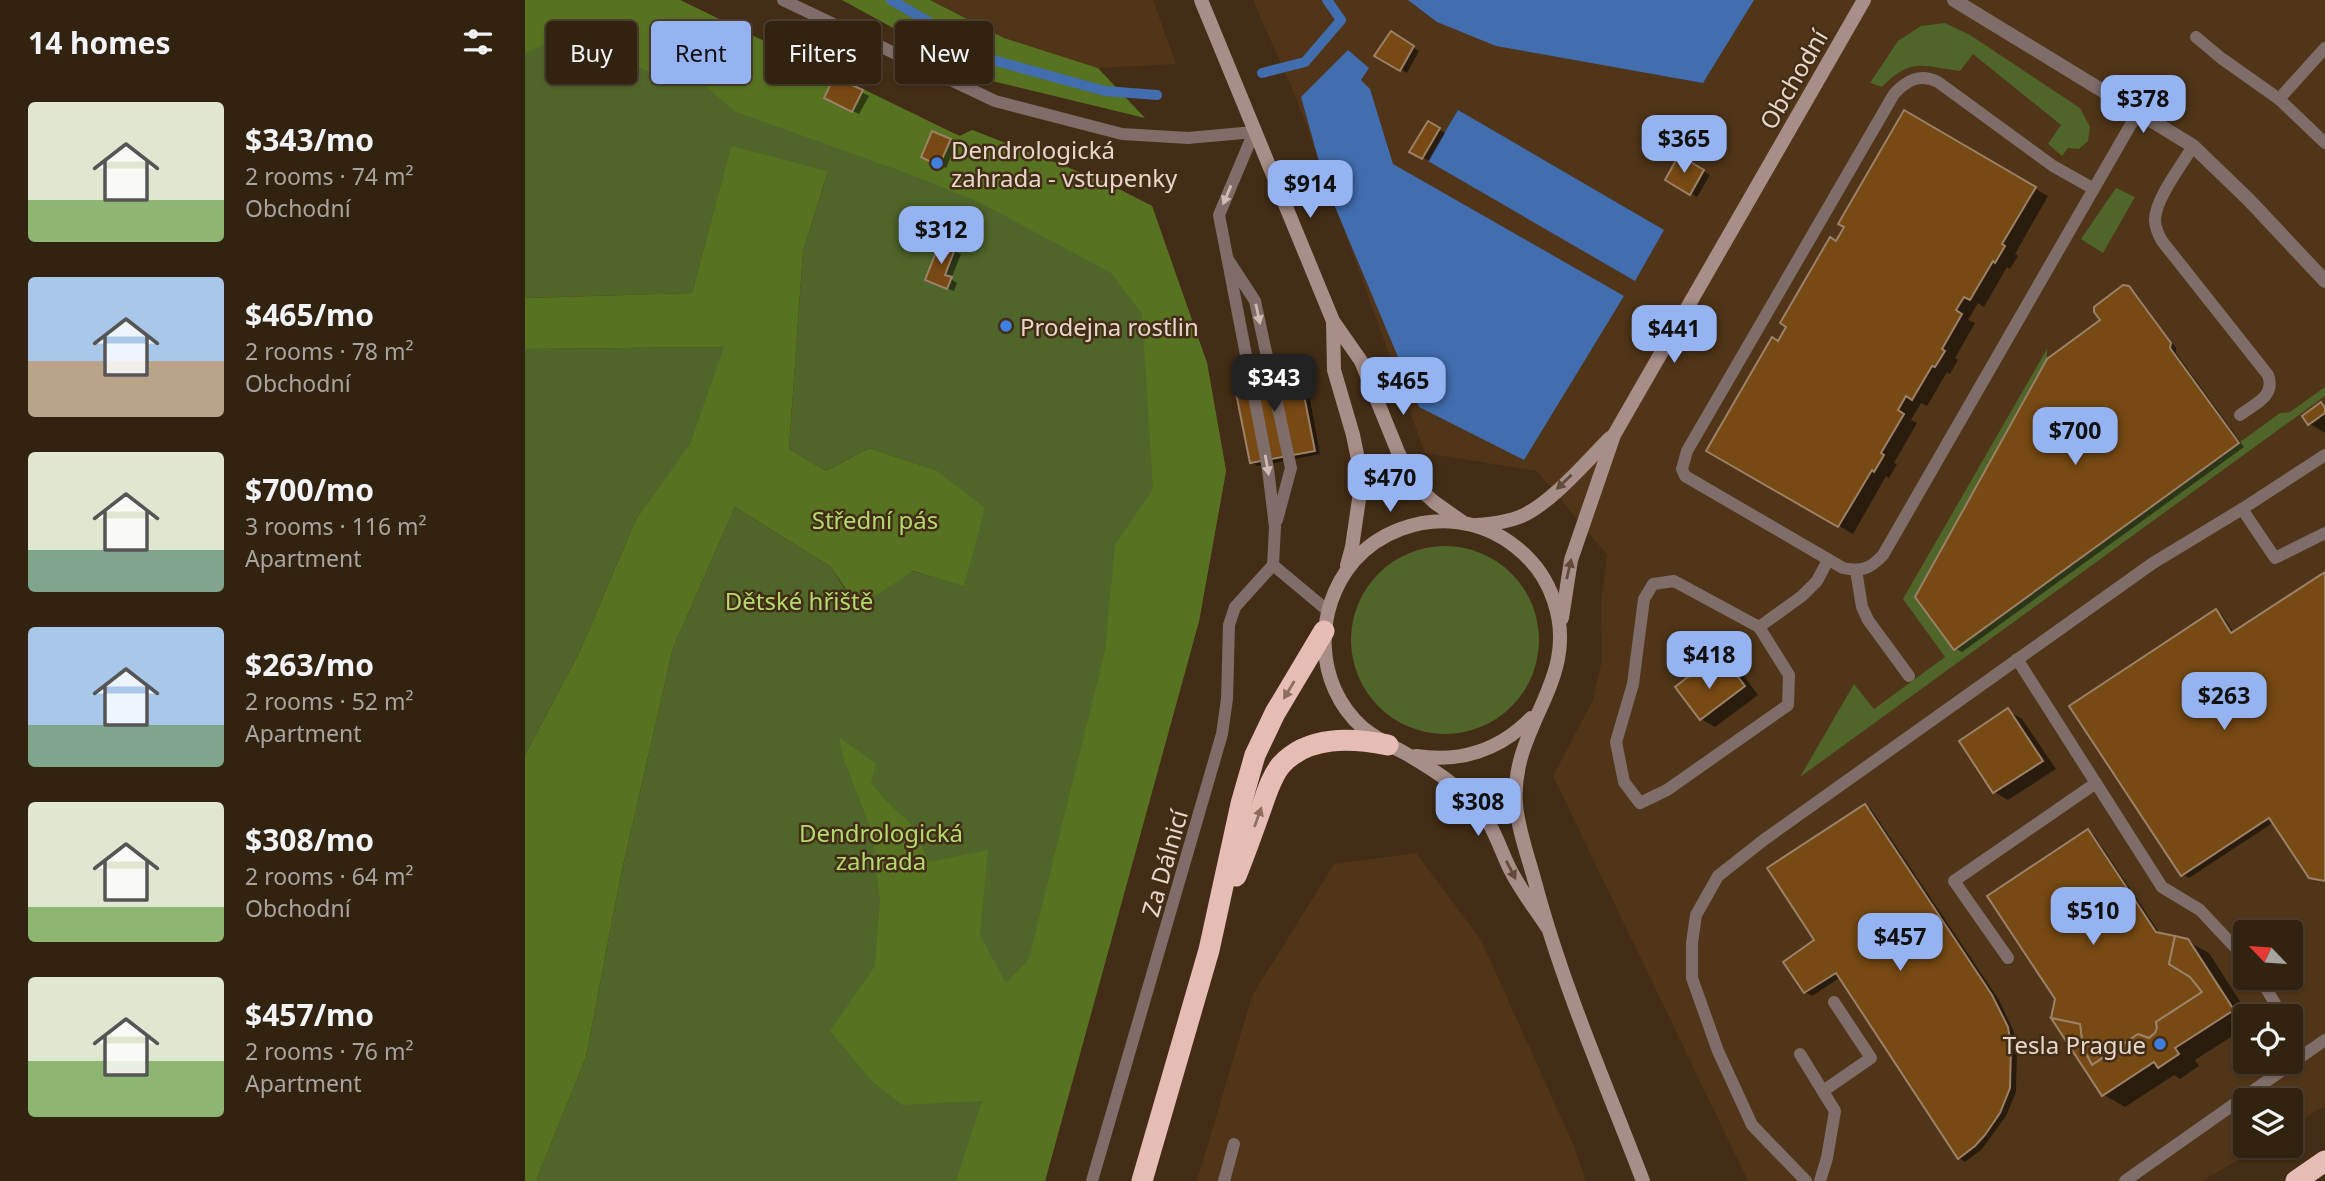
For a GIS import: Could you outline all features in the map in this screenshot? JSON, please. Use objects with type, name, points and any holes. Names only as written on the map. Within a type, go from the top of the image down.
[{"type":"highway","points":[[1142,1181],[1209,950],[1241,804],[1255,755],[1326,621]]},
{"type":"highway","points":[[1209,950],[1280,766],[1306,747],[1323,743],[1359,739],[1395,748]]},
{"type":"highway","points":[[2296,1181],[2325,1161]]},
{"type":"street","points":[[1201,0],[1333,321],[1361,361],[1407,470],[1419,488],[1434,502],[1469,524],[1500,536],[1515,546],[1539,570],[1553,599],[1561,637],[1557,671],[1522,750],[1516,783],[1517,807],[1547,927],[1643,1181]]},
{"type":"street","name":"Obchodní","points":[[1561,637],[1562,610],[1571,560],[1614,435],[1864,0]]},
{"type":"street","points":[[1954,0],[2193,146],[2249,200],[2325,281]]},
{"type":"street","points":[[1333,321],[1335,370],[1362,479],[1352,547],[1345,573]]},
{"type":"street","name":"Obchodní","points":[[1469,524],[1506,521],[1523,515],[1542,503],[1614,435]]},
{"type":"street","points":[[1469,524],[1427,522],[1393,532],[1367,548],[1345,573],[1333,594],[1326,621],[1327,667],[1340,700],[1363,728],[1435,771],[1475,804],[1498,838],[1508,866],[1547,927]]},
{"type":"street","points":[[1395,748],[1433,758],[1451,758],[1487,750],[1519,730],[1542,703]]},
{"type":"lane","points":[[783,0],[995,101],[1122,134],[1188,138],[1254,132],[1219,215],[1268,469],[1275,527],[1273,565],[1326,621]]},
{"type":"lane","points":[[2196,37],[2279,99],[2325,143]]},
{"type":"lane","points":[[2279,99],[2325,48]]},
{"type":"lane","points":[[2094,189],[2053,166],[1938,82],[1919,77],[1903,85],[1894,94],[1683,462],[1682,469],[1690,481],[1843,568],[1867,569],[1875,564],[1883,555],[2094,189],[2138,112]]},
{"type":"lane","points":[[2193,146],[2160,202],[2156,212],[2156,231],[2268,375],[2271,383],[2266,397],[2240,415]]},
{"type":"lane","points":[[1225,255],[1255,301],[1291,468],[1275,527]]},
{"type":"lane","points":[[1806,1181],[1752,1125],[1718,1051],[1692,978],[1692,943],[1696,915],[1718,876],[1765,839],[2153,563],[2325,455]]},
{"type":"lane","points":[[2242,509],[2275,558],[2325,533]]},
{"type":"lane","points":[[1759,627],[1802,596],[1817,581],[1828,560]]},
{"type":"lane","name":"Za Dálnicí","points":[[1092,1181],[1222,734],[1227,699],[1229,625],[1235,607],[1273,565]]},
{"type":"lane","points":[[1856,570],[1861,607],[1909,676]]},
{"type":"lane","points":[[1674,581],[1759,627],[1789,675],[1788,705],[1667,790],[1640,803],[1624,782],[1616,742],[1633,684],[1644,600],[1653,584],[1674,581]]},
{"type":"lane","points":[[2017,659],[2162,887],[2200,910],[2233,945]]},
{"type":"lane","points":[[2008,958],[1954,881],[2096,783]]},
{"type":"lane","points":[[1822,1091],[1871,1058],[1835,1002]]},
{"type":"lane","points":[[2303,1055],[2325,1040]]},
{"type":"lane","points":[[1800,1054],[1835,1111],[1820,1181]]},
{"type":"lane","points":[[2125,1181],[2276,1074]]},
{"type":"lane","points":[[1224,1181],[1234,1144]]},
{"type":"shaded area","points":[[930,0],[1153,0],[1176,64],[1098,68],[1004,38],[993,32],[993,21],[971,21]]},
{"type":"shaded area","points":[[1253,0],[2325,0],[2325,1105],[2303,1120],[2303,1088],[2233,1088],[2233,1158],[2241,1158],[2202,1181],[1748,1181],[1553,776],[1593,700],[1602,660],[1601,604],[1607,555],[1537,471],[1425,453],[1297,100]]},
{"type":"shaded area","points":[[1416,853],[1481,940],[1574,1146],[1586,1181],[1197,1181],[1252,996],[1334,864]]},
{"type":"green space","name":"Dendrologická zahrada","points":[[525,0],[680,0],[723,21],[651,21],[651,84],[751,84],[751,34],[765,41],[765,84],[853,84],[960,136],[972,130],[1105,182],[1152,206],[1207,363],[1226,471],[1199,621],[1045,1181],[536,1181],[586,1057],[620,879],[673,648],[735,507],[831,567],[846,591],[912,571],[964,585],[936,470],[869,448],[826,471],[789,449],[803,251],[828,171],[731,147],[692,293],[525,298]]},
{"type":"green space","points":[[525,0],[680,0],[723,21],[651,21],[651,72],[637,66],[637,21],[546,21],[546,44],[525,53]]},
{"type":"green space","points":[[842,0],[930,0],[971,21],[895,21],[895,29]]},
{"type":"green space","points":[[1945,23],[1970,35],[2080,108],[2090,127],[2088,141],[2079,149],[2068,148],[2062,156],[2048,144],[2061,125],[1973,54],[1960,71],[1928,66],[1911,67],[1882,87],[1870,83],[1898,41],[1921,26]]},
{"type":"green space","points":[[993,32],[1098,68],[1145,118],[993,81]]},
{"type":"green space","points":[[751,34],[765,41],[765,84],[853,84],[960,136],[972,130],[1105,182],[1152,206],[1207,363],[1226,471],[1199,621],[1045,1181],[956,1181],[982,1101],[902,1105],[872,1081],[830,1031],[875,966],[880,900],[872,832],[843,757],[839,737],[876,764],[871,783],[912,825],[929,862],[988,850],[980,935],[1006,983],[1029,959],[1105,651],[1115,545],[1153,489],[1142,314],[1111,273],[979,202],[736,112],[705,86],[698,84],[751,84]]},
{"type":"green space","name":"Střední pás","points":[[731,146],[828,171],[803,251],[789,449],[826,471],[869,448],[936,470],[985,508],[964,586],[913,571],[877,595],[847,591],[831,567],[735,507],[673,648],[620,879],[586,1057],[536,1181],[525,1181],[525,755],[580,651],[636,519],[690,444],[724,347],[525,349],[525,298],[692,293]]},
{"type":"green space","points":[[2116,188],[2135,197],[2103,253],[2081,239]]},
{"type":"green space","points":[[725,347],[690,445],[636,519],[580,651],[525,755],[525,349]]},
{"type":"green space","points":[[2047,349],[2047,359],[1915,597],[1954,650],[2280,413],[2290,412],[2325,387],[2325,396],[1800,777],[1854,684],[1874,709],[1945,657],[1903,599]]},
{"type":"green space","points":[[1445,546],[1481,553],[1511,574],[1532,604],[1539,640],[1532,676],[1511,706],[1481,727],[1445,734],[1409,727],[1379,706],[1358,676],[1351,640],[1358,604],[1379,574],[1409,553]]},
{"type":"water","points":[[1408,0],[1754,0],[1703,83],[1496,46],[1437,22]]},
{"type":"water","points":[[1348,50],[1369,68],[1361,80],[1370,89],[1393,164],[1624,296],[1524,460],[1419,407],[1325,183],[1301,97]]},
{"type":"water","points":[[1458,110],[1664,230],[1635,281],[1428,161]]},
{"type":"building","points":[[1391,31],[1414,46],[1400,71],[1374,56]]},
{"type":"building","points":[[831,84],[850,84],[863,90],[852,112],[824,98]]},
{"type":"building","points":[[1904,110],[2036,187],[2002,244],[2005,246],[1995,263],[1993,261],[1970,300],[1964,297],[1956,310],[1962,314],[1942,349],[1945,351],[1935,367],[1932,366],[1912,400],[1906,396],[1898,410],[1904,414],[1881,453],[1884,455],[1838,527],[1706,451],[1772,337],[1778,341],[1786,327],[1780,323],[1830,237],[1836,241],[1844,227],[1838,224]]},
{"type":"building","points":[[1428,121],[1440,128],[1422,159],[1409,152]]},
{"type":"building","points":[[932,131],[951,139],[939,166],[921,157]]},
{"type":"building","points":[[1679,155],[1704,170],[1690,195],[1665,180]]},
{"type":"building","points":[[940,242],[955,249],[945,275],[952,277],[947,289],[925,280]]},
{"type":"building","points":[[2123,285],[2129,286],[2171,343],[2170,348],[2239,443],[1954,650],[1915,597],[2047,359],[2100,320],[2094,307]]},
{"type":"building","points":[[1298,365],[1315,451],[1250,463],[1233,378]]},
{"type":"building","points":[[2321,402],[2325,413],[2308,425],[2302,416]]},
{"type":"building","points":[[2325,572],[2325,881],[2309,878],[2269,818],[2181,876],[2069,706],[2216,609],[2231,633]]},
{"type":"building","points":[[1729,665],[1745,686],[1700,720],[1675,687],[1698,669],[1707,682]]},
{"type":"building","points":[[2008,708],[2043,761],[1993,793],[1959,741]]},
{"type":"building","points":[[1865,804],[1992,995],[2008,1027],[2011,1045],[2010,1088],[2000,1113],[1985,1135],[1958,1159],[1836,973],[1804,993],[1783,962],[1814,940],[1767,868]]},
{"type":"building","points":[[2088,829],[2156,932],[2175,936],[2169,964],[2190,977],[2202,992],[2156,1022],[2155,1033],[2149,1038],[2138,1034],[2092,1065],[2083,1048],[2080,1024],[2051,1018],[2055,999],[1987,896]]},
{"type":"building","points":[[2175,936],[2188,939],[2233,1011],[2175,1048],[2179,1054],[2158,1068],[2154,1062],[2102,1096],[2051,1018],[2080,1024],[2083,1048],[2092,1065],[2138,1034],[2149,1038],[2155,1033],[2156,1022],[2202,992],[2190,977],[2169,964]]},
{"type":"waterway","points":[[891,0],[996,61],[1105,91],[1157,95]]},
{"type":"waterway","points":[[1262,73],[1305,62],[1341,20],[1327,0]]},
{"type":"place","name":"Dendrologická zahrada - vstupenky","points":[[937,163]]},
{"type":"place","name":"Prodejna rostlin","points":[[1006,326]]},
{"type":"place","name":"Tesla Prague","points":[[2160,1044]]},
{"type":"park label","name":"Dětské hřiště","points":[[799,600]]}]
